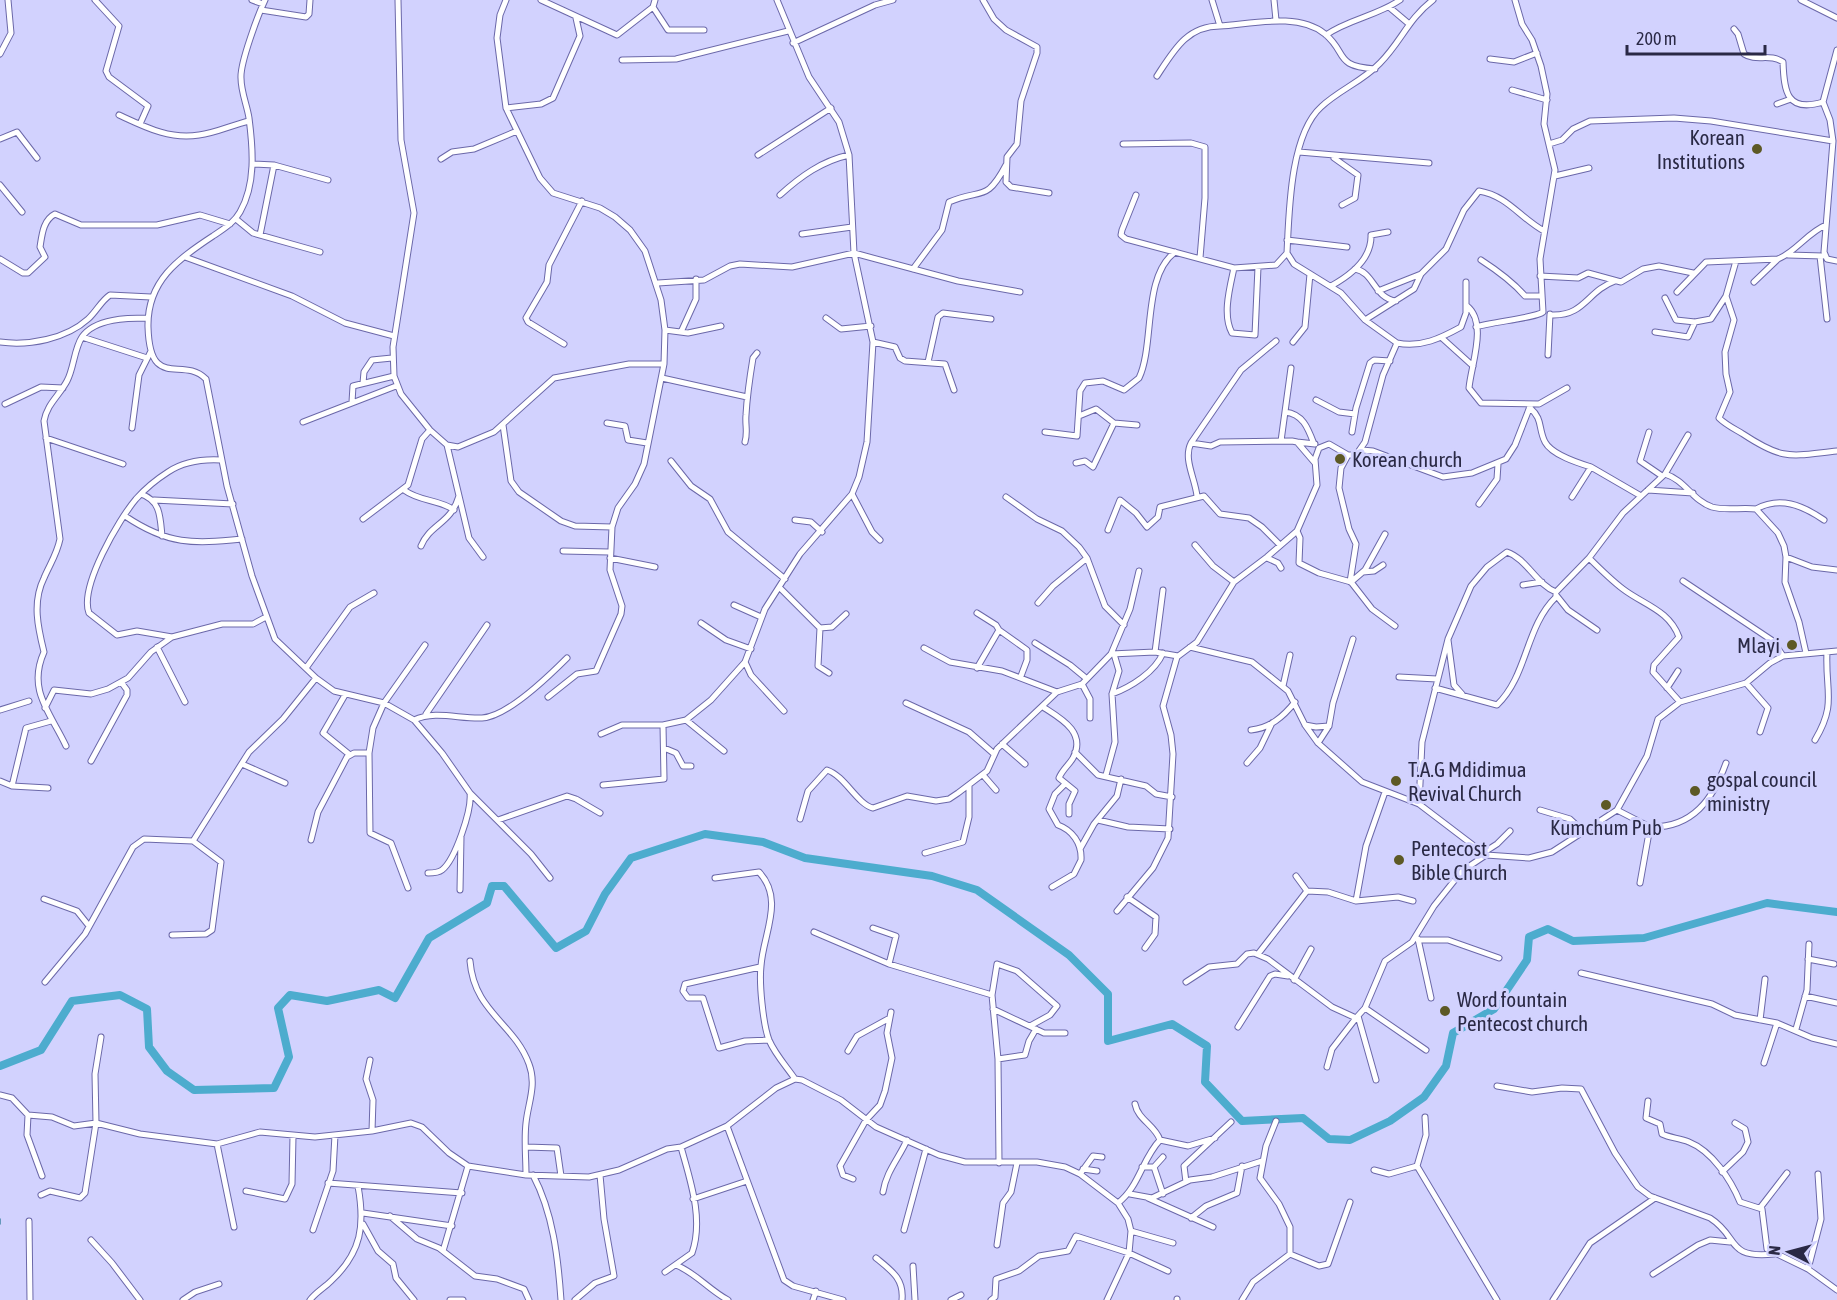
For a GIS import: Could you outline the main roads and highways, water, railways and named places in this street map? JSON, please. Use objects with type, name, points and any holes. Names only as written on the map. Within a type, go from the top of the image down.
[{"type":"waterway","points":[[0,1066],[41,1050],[72,1001],[120,995],[147,1009],[149,1047],[167,1071],[194,1090],[274,1088],[289,1057],[278,1008],[290,995],[327,1001],[379,990],[395,998],[429,938],[487,903],[492,886],[504,886],[556,948],[586,931],[605,894],[631,858],[705,834],[763,842],[805,858],[932,876],[977,890],[1069,955],[1108,994],[1108,1041],[1172,1024],[1207,1046],[1205,1082],[1242,1121],[1303,1118],[1329,1139],[1350,1140],[1390,1121],[1424,1097],[1446,1066],[1453,1033],[1494,1009],[1527,960],[1529,937],[1548,929],[1573,941],[1644,938],[1767,903],[1837,912]]},
{"type":"waterway","points":[[0,1219],[0,1224]]},
{"type":"place","name":"Korean Institutions","points":[[1757,149]]},
{"type":"place","name":"Korean church","points":[[1340,459]]},
{"type":"place","name":"Mlayi","points":[[1792,645]]},
{"type":"place","name":"T.A.G Mdidimua Revival Church","points":[[1396,781]]},
{"type":"place","name":"gospal council ministry","points":[[1695,791]]},
{"type":"place","name":"Kumchum Pub","points":[[1606,805]]},
{"type":"place","name":"Pentecost Bible Church","points":[[1399,860]]},
{"type":"place","name":"Word fountain Pentecost church","points":[[1445,1011]]}]
